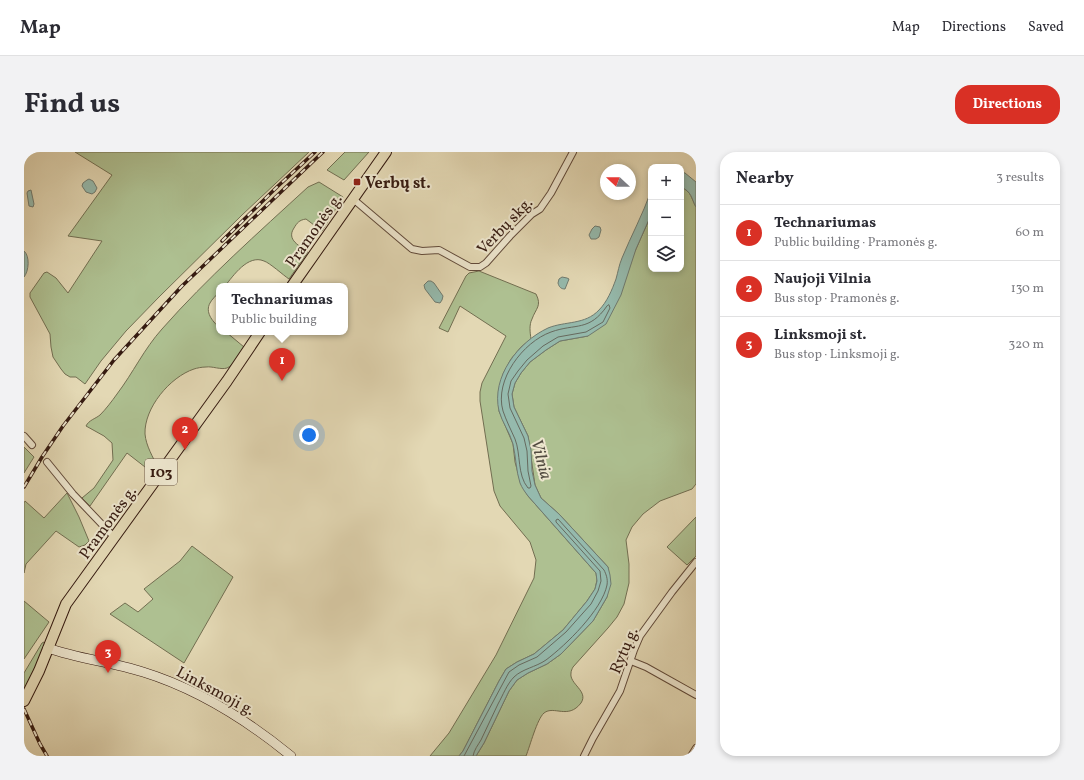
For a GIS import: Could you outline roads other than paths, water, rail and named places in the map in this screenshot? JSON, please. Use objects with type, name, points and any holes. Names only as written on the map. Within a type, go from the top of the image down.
[{"type":"main road","name":"Pramonės g.","points":[[294,283],[386,152]]},
{"type":"main road","name":"Pramonės g.","points":[[24,701],[33,684],[66,604],[227,381],[258,335]]},
{"type":"main road","name":"Linksmoji g.","points":[[48,648],[143,672],[188,689],[206,698],[252,726],[291,756]]},
{"type":"street","name":"Verbų skg.","points":[[353,199],[412,249],[422,251],[439,250],[470,267],[480,267],[486,263],[532,214],[540,209],[552,193],[573,152]]},
{"type":"street","points":[[24,436],[32,445]]},
{"type":"street","points":[[47,462],[73,494],[114,537]]},
{"type":"street","name":"Rytų g.","points":[[584,756],[592,738],[620,691],[640,636],[696,562]]},
{"type":"street","points":[[630,661],[646,667],[696,695]]},
{"type":"street","points":[[691,756],[696,748]]},
{"type":"water","points":[[684,173],[696,182],[696,207],[691,196],[685,189]]},
{"type":"water","points":[[89,179],[93,181],[97,188],[92,194],[86,192],[82,186],[83,183]]},
{"type":"water","points":[[31,190],[34,204],[33,207],[29,206],[27,193]]},
{"type":"water","points":[[648,198],[648,222],[636,249],[621,295],[606,324],[588,336],[560,341],[546,350],[530,362],[521,373],[515,383],[512,394],[514,407],[528,436],[531,450],[532,471],[535,485],[541,498],[559,514],[608,567],[611,584],[607,597],[593,621],[561,654],[547,664],[517,680],[509,691],[484,743],[476,756],[459,756],[506,669],[534,654],[563,630],[587,601],[595,589],[597,581],[596,573],[528,496],[521,485],[513,444],[499,411],[499,386],[503,373],[517,351],[537,334],[554,326],[588,318],[602,307],[613,287],[622,258]]},
{"type":"water","points":[[595,226],[600,227],[601,230],[599,237],[596,239],[591,239],[589,235]]},
{"type":"water","points":[[24,251],[27,256],[28,264],[24,277]]},
{"type":"water","points":[[562,277],[569,279],[565,289],[560,288],[558,283],[559,279]]},
{"type":"water","points":[[428,281],[434,283],[443,296],[440,303],[435,302],[425,289],[424,285]]},
{"type":"railway","points":[[222,241],[315,152]]},
{"type":"railway","points":[[24,487],[63,426],[114,360],[182,286],[323,152]]},
{"type":"railway","points":[[24,709],[47,756]]},
{"type":"place","name":"Verbų st.","points":[[357,182]]},
{"type":"place","name":"Technariumas","points":[[282,381]]},
{"type":"place","name":"Naujoji Vilnia","points":[[185,450]]},
{"type":"place","name":"Linksmoji st.","points":[[108,673]]},
{"type":"water label","name":"Vilnia","points":[[542,459]]}]
